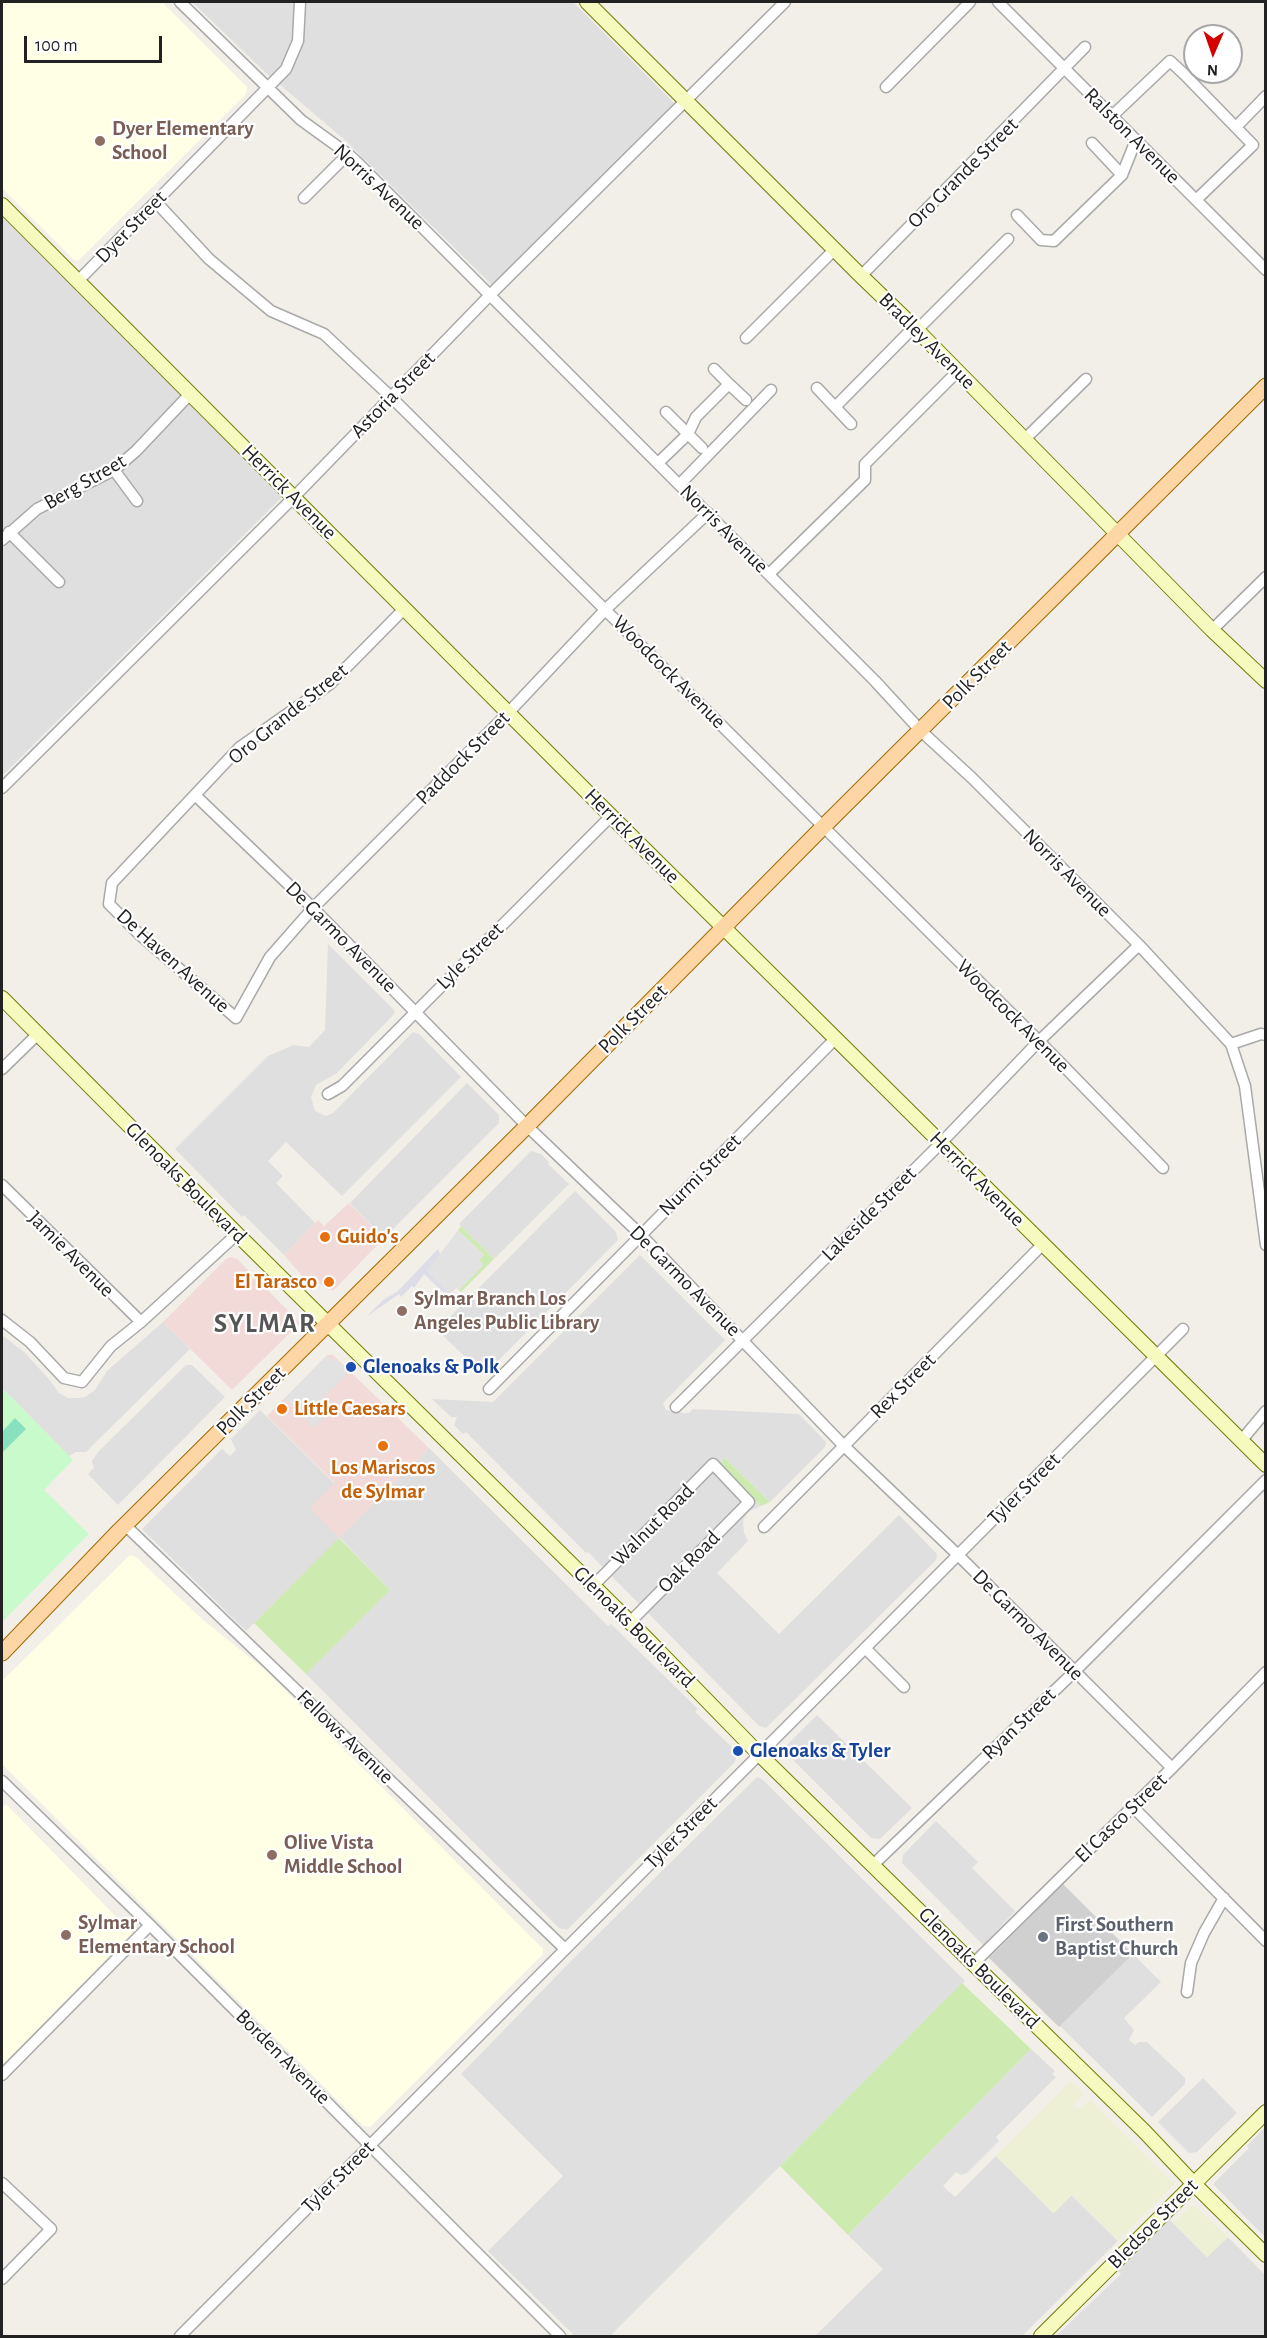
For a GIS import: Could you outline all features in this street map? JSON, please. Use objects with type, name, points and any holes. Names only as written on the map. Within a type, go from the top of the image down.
[{"type":"main road","name":"Polk Street","points":[[2,1653],[125,1525],[1266,386]]},
{"type":"street","name":"Norris Avenue","points":[[180,2],[301,120],[348,153],[680,484],[875,681],[921,731],[972,778],[1140,945],[1231,1044]]},
{"type":"street","name":"Dyer Street","points":[[78,281],[286,69],[298,40],[300,2]]},
{"type":"street","name":"Bradley Avenue","points":[[587,2],[834,250],[916,328],[1212,630],[1266,681]]},
{"type":"street","name":"Astoria Street","points":[[2,788],[294,497],[490,295],[785,2]]},
{"type":"street","points":[[886,87],[970,2]]},
{"type":"street","name":"Ralston Avenue","points":[[998,2],[1266,270]]},
{"type":"street","name":"Oro Grande Street","points":[[861,276],[1085,47]]},
{"type":"street","points":[[1112,116],[1170,61],[1253,145],[1196,200]]},
{"type":"street","points":[[1236,128],[1266,96]]},
{"type":"street","points":[[1017,215],[1041,240],[1054,241],[1122,174],[1136,140]]},
{"type":"street","points":[[1092,142],[1122,174]]},
{"type":"street","points":[[304,198],[348,153]]},
{"type":"street","name":"Woodcock Avenue","points":[[156,202],[209,259],[271,311],[324,334],[391,398],[606,609],[1039,1041],[1163,1168]]},
{"type":"street","name":"Herrick Avenue","points":[[2,205],[611,816],[1266,1465]]},
{"type":"street","points":[[835,406],[1008,239]]},
{"type":"street","points":[[746,338],[834,250]]},
{"type":"street","points":[[714,369],[746,400]]},
{"type":"street","points":[[769,574],[865,480],[865,464],[958,371]]},
{"type":"street","points":[[1025,439],[1086,379]]},
{"type":"street","points":[[658,463],[688,434],[696,417],[729,384]]},
{"type":"street","points":[[817,388],[851,424]]},
{"type":"street","points":[[680,484],[771,390]]},
{"type":"street","name":"Berg Street","points":[[5,536],[37,509],[114,470],[136,451],[190,394]]},
{"type":"street","points":[[666,412],[702,448]]},
{"type":"street","points":[[114,470],[136,501]]},
{"type":"street","name":"Paddock Street","points":[[237,1018],[270,957],[313,908],[508,713],[606,609],[708,513]]},
{"type":"street","points":[[5,536],[59,582]]},
{"type":"street","points":[[1212,630],[1266,577]]},
{"type":"street","name":"Oro Grande Street","points":[[109,904],[112,883],[240,747],[330,684],[405,608]]},
{"type":"street","name":"De Garmo Avenue","points":[[196,796],[313,908],[527,1125],[641,1235],[844,1446],[958,1555],[1172,1768]]},
{"type":"street","name":"Lyle Street","points":[[328,1094],[342,1086],[611,816]]},
{"type":"street","name":"De Haven Avenue","points":[[109,904],[139,934],[237,1018]]},
{"type":"street","name":"Lakeside Street","points":[[676,1407],[941,1143],[1039,1041],[1140,945]]},
{"type":"street","name":"Glenoaks Boulevard","points":[[2,998],[630,1622],[759,1754],[874,1864],[1266,2255]]},
{"type":"street","points":[[2,1069],[38,1034]]},
{"type":"street","points":[[1266,1035],[1261,1034],[1231,1044],[1245,1086],[1266,1245]]},
{"type":"street","name":"Nurmi Street","points":[[489,1389],[835,1039]]},
{"type":"street","name":"Jamie Avenue","points":[[2,1185],[141,1322]]},
{"type":"street","points":[[2,1320],[30,1342],[64,1378],[82,1382],[111,1346],[141,1322],[237,1234]]},
{"type":"street","name":"Rex Street","points":[[764,1527],[1042,1245]]},
{"type":"street","name":"Tyler Street","points":[[180,2337],[1183,1329]]},
{"type":"street","points":[[1241,1441],[1266,1411]]},
{"type":"street","name":"Walnut Road","points":[[593,1586],[713,1464]]},
{"type":"street","name":"Oak Road","points":[[630,1622],[748,1502],[713,1464]]},
{"type":"street","name":"Ryan Street","points":[[874,1864],[1074,1671],[1266,1480]]},
{"type":"street","name":"Fellows Avenue","points":[[125,1525],[565,1949]]},
{"type":"street","points":[[866,1648],[904,1687]]},
{"type":"street","name":"El Casco Street","points":[[974,1963],[1266,1672]]},
{"type":"street","name":"Borden Avenue","points":[[2,1781],[150,1924],[371,2144],[560,2337]]},
{"type":"street","points":[[1132,1806],[1266,1941]]},
{"type":"street","points":[[1187,1992],[1191,1963],[1204,1933],[1224,1898]]},
{"type":"street","points":[[2,2075],[150,1924]]},
{"type":"street","name":"Bledsoe Street","points":[[1041,2337],[1266,2112]]},
{"type":"street","points":[[2,2183],[51,2229],[2,2279]]},
{"type":"shaded area","name":"Dyer Elementary School","points":[[2,2],[162,2],[247,87],[246,94],[78,261],[73,259],[2,188]]},
{"type":"shaded area","points":[[192,2],[573,2],[675,104],[492,285],[346,141],[265,72]]},
{"type":"shaded area","points":[[2,217],[283,496],[2,776]]},
{"type":"shaded area","points":[[328,944],[395,1013],[337,1073],[316,1085],[311,1097],[315,1111],[326,1116],[333,1113],[413,1032],[419,1034],[461,1077],[342,1196],[286,1142],[268,1161],[283,1176],[276,1183],[315,1223],[284,1255],[244,1215],[242,1217],[175,1149],[268,1056],[294,1045],[309,1047],[325,1030]]},
{"type":"shaded area","points":[[467,1083],[499,1115],[499,1123],[384,1238],[350,1203]]},
{"type":"shaded area","points":[[531,1151],[541,1154],[569,1184],[494,1259],[459,1224]]},
{"type":"shaded area","points":[[575,1191],[616,1232],[618,1240],[484,1375],[437,1330]]},
{"type":"shaded area","points":[[349,1203],[384,1238],[334,1290],[326,1289],[319,1283],[315,1287],[310,1285],[284,1255],[318,1220],[324,1226]]},
{"type":"shaded area","points":[[458,1230],[484,1255],[479,1260],[484,1265],[459,1290],[456,1288],[450,1294],[427,1271]]},
{"type":"shaded area","points":[[438,1249],[440,1254],[427,1271],[450,1294],[448,1297],[424,1274],[414,1288],[412,1286],[401,1297],[399,1294],[366,1317],[383,1300],[397,1292]]},
{"type":"shaded area","points":[[640,1255],[725,1340],[663,1403],[666,1410],[683,1413],[689,1413],[693,1409],[799,1414],[826,1442],[825,1447],[770,1502],[725,1458],[718,1465],[761,1506],[748,1512],[743,1520],[744,1533],[748,1541],[717,1573],[779,1634],[899,1515],[937,1554],[936,1560],[766,1728],[759,1726],[588,1552],[586,1553],[466,1432],[463,1434],[454,1425],[457,1417],[451,1417],[432,1399],[493,1402]]},
{"type":"shaded area","points":[[231,1257],[237,1259],[300,1323],[232,1390],[163,1322],[226,1259]]},
{"type":"shaded area","points":[[163,1322],[190,1349],[86,1452],[76,1452],[69,1456],[2,1388],[2,1335],[24,1352],[59,1393],[68,1398],[78,1398],[85,1397],[95,1390],[107,1371]]},
{"type":"shaded area","points":[[327,1355],[333,1355],[429,1448],[339,1538],[310,1508],[335,1483],[267,1416]]},
{"type":"shaded area","points":[[330,1357],[337,1360],[349,1372],[316,1405],[326,1416],[314,1428],[285,1398],[324,1359]]},
{"type":"shaded area","points":[[186,1365],[192,1365],[225,1397],[118,1505],[88,1474],[94,1468],[92,1461],[98,1452]]},
{"type":"shaded area","points":[[260,1410],[335,1484],[339,1537],[429,1448],[608,1626],[611,1624],[698,1709],[695,1712],[736,1751],[735,1762],[567,1930],[559,1928],[306,1674],[390,1590],[340,1538],[246,1631],[142,1529],[222,1449],[230,1456],[236,1450],[231,1439]]},
{"type":"shaded area","name":"Olive Vista Middle School","points":[[130,1555],[136,1557],[203,1620],[263,1668],[543,1949],[543,1954],[370,2127],[363,2126],[2,1764],[2,1681]]},
{"type":"shaded area","points":[[817,1715],[912,1808],[880,1839],[871,1838],[786,1753],[786,1746]]},
{"type":"shaded area","points":[[757,1777],[762,1779],[965,1981],[610,2336],[575,2336],[488,2251],[563,2176],[461,2074],[573,1959]]},
{"type":"shaded area","name":"Sylmar Elementary School","points":[[6,1804],[132,1933],[2,2065],[2,1808]]},
{"type":"shaded area","points":[[936,1821],[978,1862],[972,1868],[1015,1911],[983,1945],[902,1863],[903,1855]]},
{"type":"shaded area","name":"First Southern Baptist Church","points":[[1063,1884],[1133,1954],[1059,2027],[989,1958]]},
{"type":"shaded area","points":[[1133,1954],[1161,1982],[1124,2018],[1134,2030],[1129,2040],[1135,2045],[1139,2042],[1147,2042],[1185,2078],[1185,2084],[1152,2117],[1060,2026]]},
{"type":"shaded area","points":[[1031,2049],[1055,2071],[1052,2074],[1056,2077],[996,2137],[999,2141],[967,2173],[961,2175],[956,2172],[943,2186],[955,2197],[996,2156],[1053,2213],[1071,2195],[1118,2241],[1022,2336],[815,2336],[883,2269],[848,2235]]},
{"type":"shaded area","points":[[1203,2078],[1237,2113],[1197,2152],[1189,2153],[1158,2122]]},
{"type":"shaded area","points":[[1071,2081],[1084,2093],[1073,2105],[1078,2109],[1091,2100],[1174,2184],[1118,2241],[1072,2195],[1054,2213],[996,2156]]},
{"type":"shaded area","points":[[1265,2127],[1265,2237],[1213,2184],[1249,2148],[1247,2146]]},
{"type":"shaded area","points":[[1191,2206],[1195,2206],[1228,2237],[1207,2257],[1173,2223]]},
{"type":"shaded area","points":[[1169,2219],[1207,2257],[1228,2237],[1265,2275],[1265,2336],[1056,2336],[1121,2274],[1117,2270]]},
{"type":"green space","points":[[461,1226],[494,1259],[461,1292],[459,1290],[483,1265],[479,1260],[484,1255],[458,1230]]},
{"type":"green space","points":[[2,1388],[73,1460],[44,1490],[89,1534],[2,1622]]},
{"type":"green space","points":[[15,1418],[26,1429],[3,1452],[2,1432]]},
{"type":"green space","points":[[725,1458],[770,1502],[761,1506],[718,1465]]},
{"type":"green space","points":[[339,1538],[390,1590],[306,1674],[254,1623]]},
{"type":"green space","points":[[962,1983],[1031,2049],[848,2235],[780,2166]]},
{"type":"place","name":"Dyer Elementary School","points":[[100,141]]},
{"type":"place","name":"Guido's","points":[[325,1237]]},
{"type":"place","name":"El Tarasco","points":[[329,1282]]},
{"type":"place","name":"Sylmar Branch Los Angeles Public Library","points":[[402,1311]]},
{"type":"place","name":"Glenoaks & Polk","points":[[351,1367]]},
{"type":"place","name":"Little Caesars","points":[[282,1409]]},
{"type":"place","name":"Los Mariscos de Sylmar","points":[[383,1446]]},
{"type":"place","name":"Glenoaks & Tyler","points":[[738,1751]]},
{"type":"place","name":"Olive Vista Middle School","points":[[272,1855]]},
{"type":"place","name":"Sylmar Elementary School","points":[[66,1935]]},
{"type":"place","name":"First Southern Baptist Church","points":[[1043,1937]]},
{"type":"district","name":"SYLMAR","points":[[265,1324]]}]
